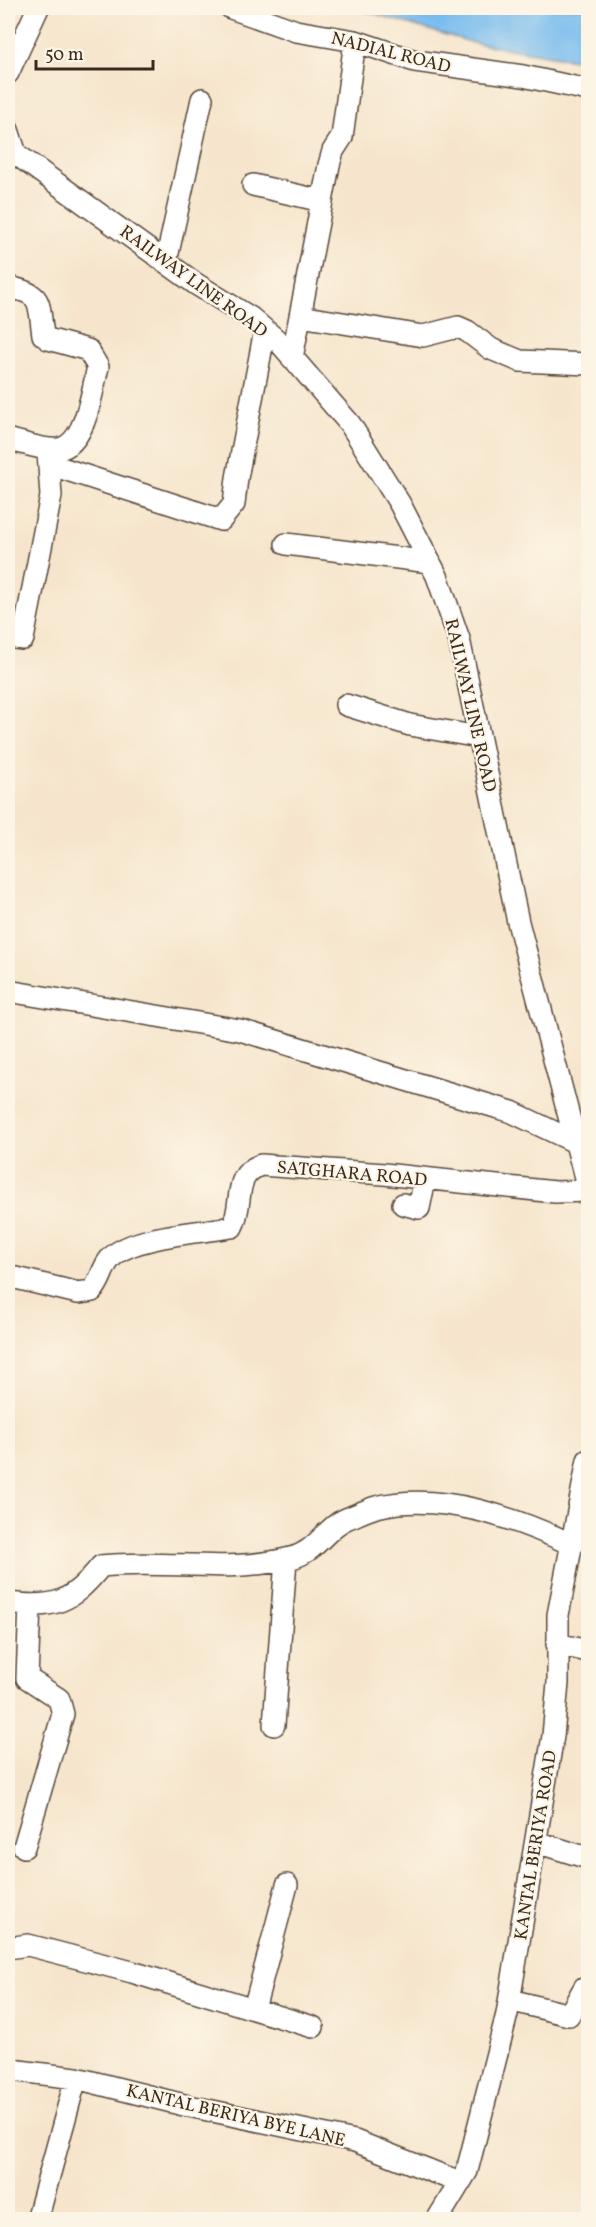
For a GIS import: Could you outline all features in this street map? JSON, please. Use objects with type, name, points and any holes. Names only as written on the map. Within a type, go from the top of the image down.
[{"type":"street","points":[[8,73],[38,8]]},
{"type":"street","name":"NADIAL ROAD","points":[[231,8],[296,31],[355,41],[415,61],[523,76],[588,90]]},
{"type":"street","points":[[292,358],[333,151],[342,137],[355,41]]},
{"type":"street","points":[[166,262],[202,99]]},
{"type":"street","points":[[8,130],[12,153]]},
{"type":"street","name":"RAILWAY LINE ROAD","points":[[12,153],[266,330],[350,424],[375,460],[429,562],[459,639],[518,922],[583,1141],[588,1190]]},
{"type":"street","points":[[253,184],[322,201]]},
{"type":"street","points":[[8,287],[35,296],[40,303],[43,335],[48,339],[88,350],[98,367],[81,431],[75,441],[49,457]]},
{"type":"street","points":[[300,316],[423,336],[458,327],[468,331],[491,349],[520,361],[588,364]]},
{"type":"street","points":[[8,440],[221,520],[234,504],[266,330]]},
{"type":"street","points":[[8,637],[24,639],[51,496],[49,457]]},
{"type":"street","points":[[286,544],[429,562]]},
{"type":"street","points":[[346,705],[410,725],[479,737]]},
{"type":"street","points":[[8,991],[240,1030],[512,1112],[583,1141]]},
{"type":"street","name":"SATGHARA ROAD","points":[[8,1276],[78,1293],[92,1292],[109,1259],[120,1250],[167,1238],[232,1227],[237,1217],[243,1176],[249,1169],[261,1165],[555,1192],[588,1190]]},
{"type":"street","points":[[403,1204],[419,1208],[425,1179]]},
{"type":"street","name":"KANTAL BERIYA ROAD","points":[[438,2220],[466,2171],[510,2000],[556,1706],[558,1616],[588,1460]]},
{"type":"street","points":[[8,1603],[37,1607],[67,1599],[84,1586],[101,1566],[122,1564],[236,1567],[286,1559],[317,1546],[343,1520],[376,1507],[416,1503],[478,1510],[533,1527],[573,1545]]},
{"type":"street","points":[[274,1725],[286,1559]]},
{"type":"street","points":[[24,1847],[63,1714],[59,1699],[27,1678],[30,1606]]},
{"type":"street","points":[[557,1644],[588,1651]]},
{"type":"street","points":[[536,1842],[588,1858]]},
{"type":"street","points":[[254,2009],[287,1885]]},
{"type":"street","points":[[8,1948],[28,1945],[132,1972],[313,2027]]},
{"type":"street","points":[[510,2000],[569,2015],[584,1988],[588,1988]]},
{"type":"street","name":"KANTAL BERIYA BYE LANE","points":[[8,2067],[19,2071],[75,2078],[184,2105],[356,2141],[459,2182]]},
{"type":"street","points":[[37,2220],[75,2078]]},
{"type":"water","points":[[354,8],[588,8],[588,62],[474,43]]}]
